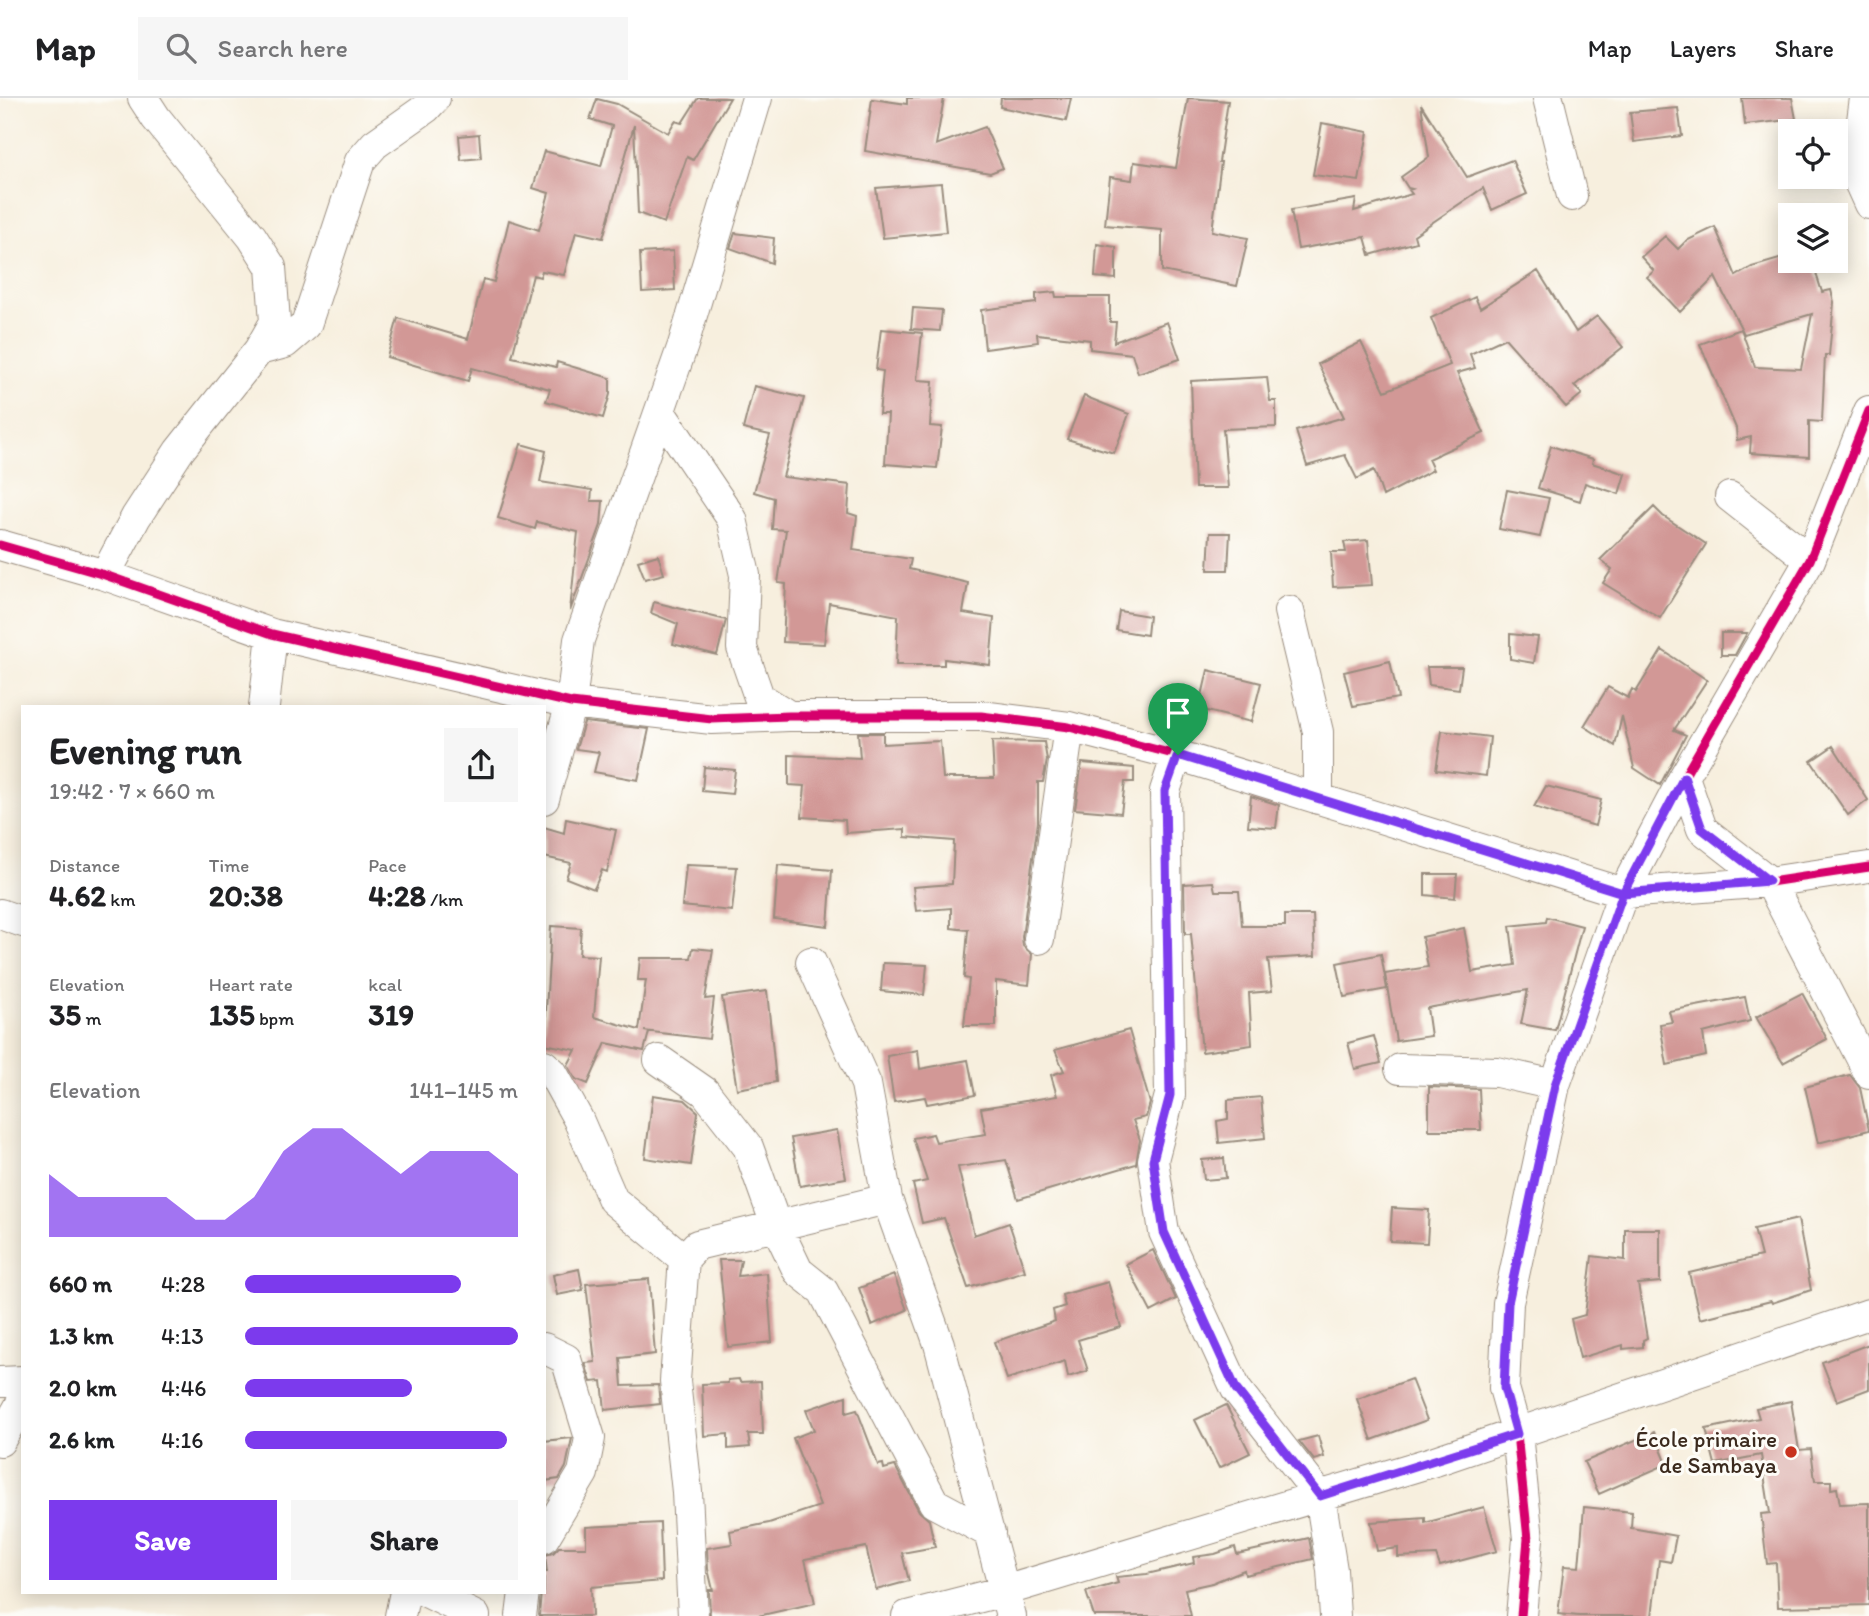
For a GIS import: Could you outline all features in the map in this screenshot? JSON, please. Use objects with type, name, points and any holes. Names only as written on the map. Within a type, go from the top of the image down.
[{"type":"street","points":[[105,575],[136,517],[179,451],[258,350],[275,322],[271,267],[252,237],[156,118],[143,98]]},
{"type":"street","points":[[258,350],[285,343],[306,325],[360,161],[375,144],[426,108],[435,98]]},
{"type":"street","points":[[546,792],[571,703],[579,639],[683,345],[757,98]]},
{"type":"street","points":[[1548,98],[1572,196]]},
{"type":"street","points":[[1864,98],[1855,173],[1869,204]]},
{"type":"street","points":[[1521,1616],[1528,1539],[1517,1434],[1504,1388],[1508,1303],[1555,1085],[1623,893],[1684,777],[1810,560],[1869,411]]},
{"type":"street","points":[[660,412],[732,519],[746,575],[742,648],[759,697],[789,716]]},
{"type":"street","points":[[1730,497],[1810,560]]},
{"type":"street","points":[[0,545],[105,575],[272,634],[571,703],[712,719],[789,716],[981,716],[1069,727],[1178,755],[1623,893],[1769,881],[1869,867]]},
{"type":"street","points":[[1289,611],[1318,732],[1318,799]]},
{"type":"street","points":[[264,705],[272,634]]},
{"type":"street","points":[[1039,939],[1069,727]]},
{"type":"street","points":[[1178,755],[1165,791],[1170,1095],[1153,1160],[1164,1232],[1236,1389],[1320,1496],[1332,1570],[1335,1616]]},
{"type":"street","points":[[1684,777],[1702,829],[1769,881],[1869,1073]]},
{"type":"street","points":[[0,915],[21,921]]},
{"type":"street","points":[[811,962],[866,1084],[887,1199],[939,1344],[1008,1604]]},
{"type":"street","points":[[659,1060],[705,1092],[748,1147],[776,1224],[798,1271],[823,1291],[934,1503],[990,1534]]},
{"type":"street","points":[[546,1067],[552,1072],[578,1119],[613,1200],[684,1259]]},
{"type":"street","points":[[1400,1069],[1497,1072],[1555,1085]]},
{"type":"street","points":[[693,1616],[687,1492],[676,1381],[684,1259],[697,1245],[887,1199]]},
{"type":"street","points":[[907,1616],[1008,1604],[1320,1496],[1517,1434],[1869,1314]]},
{"type":"street","points":[[546,1349],[566,1359],[590,1438],[583,1473],[546,1535]]},
{"type":"street","points":[[0,1382],[21,1381]]},
{"type":"street","points":[[0,1441],[21,1404]]},
{"type":"street","points":[[400,1616],[405,1594]]},
{"type":"street","points":[[430,1594],[475,1616]]},
{"type":"street","points":[[522,1616],[524,1594]]},
{"type":"building","points":[[698,98],[730,98],[693,160],[687,157],[664,223],[638,213],[634,125],[603,238],[576,232],[564,275],[542,271],[540,277],[533,275],[512,357],[556,367],[557,362],[610,378],[610,394],[603,418],[546,401],[550,389],[472,368],[468,381],[387,357],[398,318],[468,339],[483,279],[494,282],[509,220],[539,230],[549,193],[533,188],[544,151],[601,166],[612,126],[590,119],[597,99],[617,104],[668,133],[675,121],[682,123]]},
{"type":"building","points":[[907,98],[944,98],[936,145],[985,127],[1003,168],[990,173],[865,151],[872,99],[907,104]]},
{"type":"building","points":[[1001,98],[1071,98],[1066,121],[1000,107]]},
{"type":"building","points":[[1188,98],[1228,101],[1212,231],[1248,238],[1237,286],[1162,271],[1162,230],[1105,225],[1110,177],[1132,180],[1134,162],[1176,168]]},
{"type":"building","points":[[1742,98],[1792,98],[1796,119],[1778,119],[1745,125]]},
{"type":"building","points":[[1421,104],[1467,177],[1512,160],[1527,194],[1492,210],[1483,188],[1414,235],[1416,242],[1370,255],[1365,237],[1298,249],[1291,210],[1356,199],[1354,211],[1412,194],[1409,190],[1412,189],[1408,188],[1401,177],[1429,157]]},
{"type":"building","points":[[1678,108],[1682,136],[1634,142],[1630,112]]},
{"type":"building","points":[[1322,123],[1368,132],[1359,181],[1313,175]]},
{"type":"building","points":[[479,134],[481,158],[461,160],[459,136]]},
{"type":"building","points":[[941,183],[946,232],[883,238],[876,188]]},
{"type":"building","points":[[1715,227],[1736,276],[1752,267],[1778,259],[1778,273],[1816,273],[1822,292],[1831,290],[1834,302],[1829,355],[1825,355],[1822,422],[1809,421],[1809,457],[1750,453],[1751,437],[1737,440],[1736,428],[1700,344],[1741,329],[1755,367],[1801,369],[1812,314],[1744,334],[1715,277],[1680,312],[1647,277],[1654,271],[1641,257],[1665,236],[1678,249],[1686,241]]},
{"type":"building","points":[[735,233],[774,238],[772,263],[730,248]]},
{"type":"building","points":[[1097,244],[1116,247],[1116,279],[1095,277]]},
{"type":"building","points":[[673,251],[675,290],[642,292],[640,253]]},
{"type":"building","points":[[1538,271],[1576,332],[1597,316],[1623,347],[1574,386],[1582,394],[1566,407],[1505,338],[1470,354],[1475,368],[1457,373],[1484,433],[1428,459],[1433,470],[1383,496],[1374,470],[1357,479],[1345,455],[1307,466],[1296,431],[1344,417],[1318,364],[1361,342],[1385,391],[1450,365],[1431,318],[1475,297],[1480,308]]},
{"type":"building","points":[[1055,292],[1056,297],[1110,297],[1110,322],[1116,322],[1114,342],[1167,322],[1180,359],[1138,373],[1132,354],[1090,349],[1090,340],[1037,334],[1038,342],[985,349],[981,310],[1036,303],[1036,294]]},
{"type":"building","points":[[913,308],[942,310],[940,331],[911,329]]},
{"type":"building","points":[[881,329],[922,333],[917,380],[933,381],[930,426],[942,427],[937,468],[885,464],[888,414],[879,414],[883,371],[876,370]]},
{"type":"building","points":[[1267,377],[1270,401],[1276,401],[1276,427],[1223,429],[1228,488],[1195,488],[1191,381]]},
{"type":"building","points":[[754,386],[804,398],[783,477],[850,485],[848,513],[857,516],[853,550],[911,559],[909,569],[968,583],[963,613],[994,618],[990,665],[944,659],[944,665],[896,665],[898,616],[829,603],[824,644],[783,642],[786,584],[778,583],[786,530],[772,529],[774,498],[754,492],[770,435],[743,429]]},
{"type":"building","points":[[1084,396],[1129,414],[1114,453],[1067,439]]},
{"type":"building","points":[[521,444],[546,451],[540,482],[592,490],[591,501],[603,501],[601,525],[570,611],[578,532],[537,522],[535,529],[498,518]]},
{"type":"building","points":[[1551,446],[1593,459],[1592,463],[1625,474],[1619,494],[1585,483],[1580,501],[1538,488]]},
{"type":"building","points":[[1507,490],[1549,498],[1540,537],[1499,529]]},
{"type":"building","points":[[1654,507],[1663,516],[1706,544],[1660,618],[1603,583],[1612,569],[1600,560]]},
{"type":"building","points":[[1210,533],[1230,533],[1228,570],[1208,570]]},
{"type":"building","points":[[1368,540],[1372,585],[1333,587],[1331,552],[1346,552],[1344,542]]},
{"type":"building","points":[[658,555],[664,574],[645,579],[638,561]]},
{"type":"building","points":[[654,602],[726,620],[717,655],[673,644],[678,624],[651,613]]},
{"type":"building","points":[[1119,611],[1149,616],[1147,635],[1116,630]]},
{"type":"building","points":[[1721,633],[1747,633],[1735,655],[1721,655]]},
{"type":"building","points":[[1510,634],[1538,637],[1534,663],[1510,659]]},
{"type":"building","points":[[1662,650],[1707,680],[1674,730],[1686,735],[1660,785],[1634,768],[1622,716],[1615,746],[1584,726],[1608,687],[1628,698],[1632,689],[1636,692]]},
{"type":"building","points":[[1390,661],[1398,698],[1353,706],[1344,672]]},
{"type":"building","points":[[1427,667],[1462,667],[1459,689],[1429,685]]},
{"type":"building","points":[[1208,670],[1261,683],[1251,722],[1199,709]]},
{"type":"building","points":[[584,722],[649,729],[638,780],[594,772],[599,752],[576,749]]},
{"type":"building","points":[[1442,731],[1490,737],[1486,776],[1436,770]]},
{"type":"building","points":[[858,733],[883,733],[883,744],[940,741],[943,778],[994,778],[992,741],[1044,742],[1047,760],[1043,782],[1038,782],[1038,822],[1022,937],[1023,946],[1032,954],[1029,985],[996,981],[996,1026],[964,1026],[969,979],[964,978],[968,930],[951,928],[951,908],[916,911],[913,887],[952,884],[954,841],[905,837],[905,829],[846,833],[845,820],[802,817],[805,786],[789,785],[789,755],[860,758]]},
{"type":"building","points":[[1833,746],[1868,800],[1848,815],[1811,761]]},
{"type":"building","points":[[1082,763],[1134,768],[1134,782],[1125,782],[1121,813],[1075,809]]},
{"type":"building","points":[[704,767],[735,770],[732,794],[702,791]]},
{"type":"building","points":[[1546,786],[1601,800],[1595,826],[1534,807]]},
{"type":"building","points":[[1251,796],[1279,805],[1276,828],[1248,826]]},
{"type":"building","points":[[566,819],[616,830],[607,872],[602,870],[594,889],[566,878],[571,863],[546,857],[546,828],[564,833]]},
{"type":"building","points":[[686,865],[737,867],[732,911],[682,906]]},
{"type":"building","points":[[778,865],[832,870],[828,926],[774,919]]},
{"type":"building","points":[[1425,874],[1457,874],[1455,898],[1425,895]]},
{"type":"building","points":[[1213,882],[1215,891],[1239,891],[1242,926],[1285,926],[1285,915],[1313,915],[1315,956],[1268,959],[1272,991],[1249,993],[1252,1045],[1202,1052],[1191,934],[1185,934],[1184,884]]},
{"type":"building","points":[[1547,917],[1582,926],[1555,1030],[1521,1024],[1528,990],[1427,1008],[1431,1036],[1396,1041],[1385,974],[1428,967],[1422,937],[1464,928],[1472,972],[1515,965],[1510,926],[1546,922]]},
{"type":"building","points":[[551,926],[581,928],[579,955],[599,956],[594,1017],[639,1030],[646,980],[638,980],[640,958],[691,958],[693,948],[713,950],[705,999],[714,998],[709,1039],[644,1031],[649,1032],[644,1051],[606,1043],[588,1084],[576,1079],[568,1065],[576,1050],[546,1044]]},
{"type":"building","points":[[1381,954],[1387,989],[1344,997],[1337,963]]},
{"type":"building","points":[[883,963],[927,965],[924,995],[881,991]]},
{"type":"building","points":[[767,991],[776,1082],[737,1089],[722,997]]},
{"type":"building","points":[[1802,993],[1827,1039],[1783,1063],[1756,1017]]},
{"type":"building","points":[[1745,997],[1750,1021],[1703,1033],[1706,1056],[1667,1065],[1660,1024],[1672,1022],[1669,1011]]},
{"type":"building","points":[[1129,1030],[1150,1103],[1146,1117],[1133,1120],[1140,1140],[1136,1164],[1018,1199],[1006,1160],[958,1167],[974,1235],[1009,1223],[1025,1271],[968,1288],[944,1218],[922,1223],[913,1184],[927,1181],[913,1138],[933,1134],[936,1142],[986,1134],[981,1108],[1057,1096],[1051,1075],[1064,1071],[1055,1050]]},
{"type":"building","points":[[1374,1036],[1381,1063],[1355,1069],[1348,1043]]},
{"type":"building","points":[[918,1050],[920,1069],[968,1060],[975,1095],[927,1104],[925,1097],[894,1102],[887,1056]]},
{"type":"building","points":[[1850,1075],[1860,1088],[1869,1130],[1818,1143],[1805,1087]]},
{"type":"building","points":[[1429,1087],[1479,1089],[1481,1130],[1429,1130]]},
{"type":"building","points":[[653,1095],[685,1100],[698,1112],[691,1165],[645,1158]]},
{"type":"building","points":[[1261,1097],[1265,1138],[1219,1143],[1217,1121],[1228,1119],[1228,1100]]},
{"type":"building","points":[[837,1130],[846,1178],[800,1186],[791,1138]]},
{"type":"building","points":[[1224,1158],[1226,1178],[1204,1180],[1202,1160]]},
{"type":"building","points":[[1392,1208],[1429,1210],[1427,1243],[1390,1241]]},
{"type":"building","points":[[1798,1219],[1811,1290],[1772,1303],[1771,1301],[1700,1319],[1689,1273],[1761,1256],[1754,1229]]},
{"type":"building","points":[[1625,1229],[1660,1229],[1660,1282],[1638,1284],[1647,1338],[1643,1340],[1643,1347],[1623,1349],[1623,1345],[1580,1358],[1571,1319],[1585,1315],[1592,1256],[1625,1260]]},
{"type":"building","points":[[1153,1250],[1176,1299],[1151,1312],[1126,1264]]},
{"type":"building","points":[[719,1260],[741,1260],[738,1276],[767,1273],[772,1342],[728,1347]]},
{"type":"building","points":[[579,1269],[583,1290],[557,1295],[553,1275]]},
{"type":"building","points":[[894,1275],[907,1310],[872,1325],[859,1288]]},
{"type":"building","points":[[649,1279],[655,1354],[620,1358],[622,1386],[658,1385],[660,1404],[605,1410],[602,1381],[591,1382],[585,1363],[595,1362],[586,1284]]},
{"type":"building","points":[[1108,1282],[1121,1327],[1078,1340],[1088,1371],[1068,1377],[1065,1361],[1007,1379],[994,1342],[1055,1321],[1053,1310],[1065,1306],[1062,1295]]},
{"type":"building","points":[[1869,1344],[1869,1389],[1837,1401],[1822,1362]]},
{"type":"building","points":[[739,1379],[740,1382],[761,1381],[763,1434],[748,1434],[750,1447],[728,1449],[728,1434],[704,1436],[702,1384],[728,1383],[728,1380]]},
{"type":"building","points":[[1411,1379],[1427,1420],[1372,1440],[1357,1399]]},
{"type":"building","points":[[846,1396],[846,1413],[857,1410],[878,1465],[883,1464],[884,1469],[895,1466],[919,1511],[929,1520],[935,1547],[902,1553],[909,1581],[876,1590],[866,1547],[805,1559],[815,1603],[758,1616],[710,1616],[709,1590],[713,1590],[707,1548],[732,1544],[730,1531],[769,1523],[820,1506],[793,1438],[814,1430],[806,1410]]},
{"type":"building","points":[[1791,1401],[1799,1450],[1811,1449],[1815,1481],[1831,1481],[1831,1489],[1837,1488],[1840,1504],[1869,1503],[1869,1605],[1778,1607],[1776,1563],[1767,1564],[1761,1514],[1770,1513],[1761,1455],[1715,1464],[1706,1429],[1759,1418],[1756,1408]]},
{"type":"building","points":[[1226,1405],[1250,1453],[1219,1468],[1195,1420]]},
{"type":"building","points":[[1654,1432],[1667,1464],[1599,1494],[1584,1462]]},
{"type":"building","points":[[1318,1436],[1324,1457],[1314,1460],[1299,1441]]},
{"type":"building","points":[[572,1438],[566,1467],[559,1479],[546,1481],[546,1441]]},
{"type":"building","points":[[1484,1507],[1497,1551],[1440,1566],[1436,1555],[1398,1557],[1398,1548],[1377,1551],[1371,1522],[1425,1518],[1425,1523]]},
{"type":"building","points":[[1584,1507],[1632,1512],[1631,1528],[1676,1536],[1671,1562],[1659,1560],[1652,1616],[1558,1614],[1564,1566],[1579,1567]]},
{"type":"building","points":[[660,1523],[662,1581],[591,1587],[592,1616],[539,1616],[541,1594],[546,1594],[546,1555],[559,1547],[586,1547],[586,1527]]},
{"type":"building","points":[[1309,1538],[1313,1559],[1245,1575],[1244,1570],[1212,1583],[1185,1589],[1191,1616],[1094,1616],[1086,1592],[1118,1583],[1116,1577],[1147,1574],[1194,1563],[1193,1557],[1215,1554],[1235,1547],[1237,1554]]},
{"type":"cycle path","points":[[1521,1616],[1528,1539],[1517,1434],[1504,1388],[1508,1303],[1555,1085],[1623,893],[1684,777],[1810,560],[1869,411]]},
{"type":"cycle path","points":[[0,545],[105,575],[272,634],[571,703],[712,719],[789,716],[981,716],[1069,727],[1177,755],[1623,893],[1770,882],[1869,867]]},
{"type":"place","name":"École primaire de Sambaya","points":[[1791,1452]]},
{"type":"route","points":[[1178,755],[1165,791],[1170,1095],[1153,1160],[1164,1232],[1236,1389],[1320,1496],[1517,1434],[1504,1388],[1508,1303],[1555,1085],[1623,893],[1684,777],[1702,829],[1769,881],[1623,893],[1178,755]]}]
